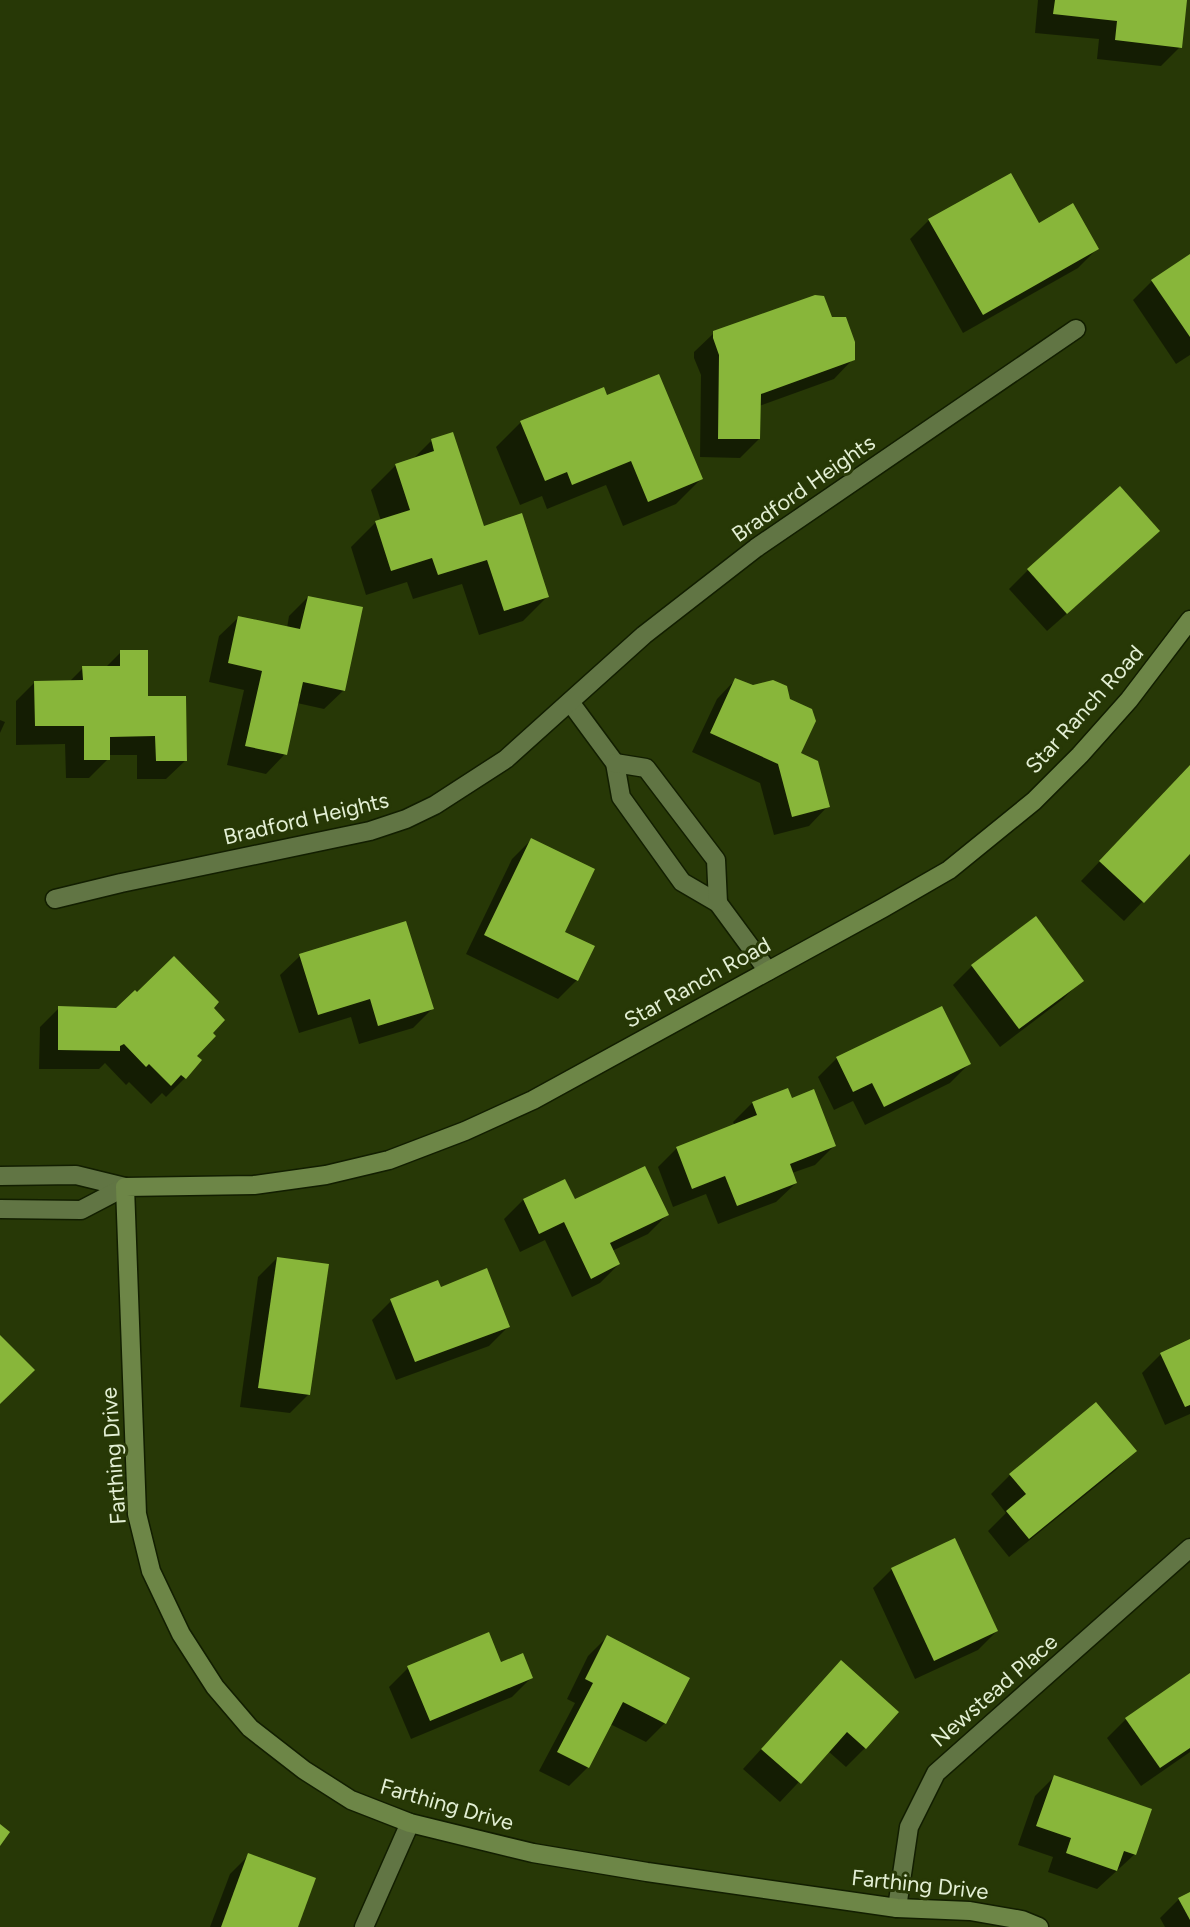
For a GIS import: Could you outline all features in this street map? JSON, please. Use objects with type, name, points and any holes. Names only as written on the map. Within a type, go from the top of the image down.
[{"type":"street","name":"Bradford Heights","points":[[55,899],[370,831],[406,819],[435,805],[506,759],[644,635],[756,549],[1076,329]]},
{"type":"street","name":"Star Ranch Road","points":[[125,1187],[254,1185],[326,1175],[389,1160],[465,1131],[533,1100],[950,870],[1034,801],[1080,755],[1129,700],[1190,620]]},
{"type":"street","points":[[570,702],[615,764],[621,796],[682,882],[718,903],[768,971]]},
{"type":"street","points":[[615,764],[646,768],[716,860],[718,903]]},
{"type":"street","points":[[0,1176],[76,1175],[125,1187]]},
{"type":"street","points":[[0,1209],[81,1210],[125,1187]]},
{"type":"street","name":"Farthing Drive","points":[[125,1187],[137,1514],[152,1571],[181,1634],[215,1687],[250,1728],[304,1770],[351,1800],[410,1822],[533,1853],[897,1908],[970,1911],[1022,1920],[1039,1927]]},
{"type":"street","name":"Newstead Place","points":[[897,1908],[909,1827],[936,1773],[1190,1548]]},
{"type":"street","points":[[364,1927],[410,1822]]},
{"type":"building","points":[[1055,0],[1187,0],[1182,48],[1115,40],[1117,21],[1053,14]]},
{"type":"building","points":[[1011,173],[1039,223],[1073,203],[1099,249],[983,315],[928,219]]},
{"type":"building","points":[[1190,254],[1190,337],[1151,280]]},
{"type":"building","points":[[815,295],[824,296],[832,317],[846,317],[855,342],[855,360],[761,394],[760,439],[718,439],[719,355],[713,331]]},
{"type":"building","points":[[659,374],[703,479],[648,502],[631,461],[572,485],[567,472],[545,481],[520,421],[604,387],[607,395]]},
{"type":"building","points":[[453,432],[484,526],[522,513],[549,597],[504,611],[487,560],[438,575],[432,558],[391,571],[375,521],[410,510],[395,464],[434,451],[431,439]]},
{"type":"building","points":[[1120,486],[1160,531],[1067,614],[1027,569]]},
{"type":"building","points":[[308,596],[363,607],[345,691],[303,682],[287,755],[245,746],[262,671],[228,663],[238,616],[300,629]]},
{"type":"building","points":[[120,650],[148,650],[148,696],[186,696],[187,761],[156,761],[155,736],[110,737],[110,760],[84,760],[84,726],[35,726],[34,681],[83,680],[82,666],[120,666]]},
{"type":"building","points":[[735,678],[753,685],[773,680],[787,686],[790,699],[812,709],[816,721],[801,753],[818,761],[830,807],[792,817],[778,764],[710,733]]},
{"type":"building","points":[[1190,765],[1190,854],[1144,903],[1099,861]]},
{"type":"building","points":[[531,838],[595,869],[565,932],[595,946],[578,981],[484,935]]},
{"type":"building","points":[[1036,916],[1084,981],[1019,1029],[971,965]]},
{"type":"building","points":[[406,921],[434,1009],[378,1026],[370,999],[318,1015],[299,954]]},
{"type":"building","points":[[174,956],[219,1002],[214,1008],[225,1020],[213,1033],[216,1036],[197,1056],[202,1060],[186,1079],[181,1075],[171,1086],[149,1064],[146,1067],[124,1044],[120,1046],[120,1051],[58,1050],[58,1006],[116,1008],[135,990],[137,992]]},
{"type":"building","points":[[942,1006],[971,1064],[884,1107],[872,1083],[853,1092],[836,1057]]},
{"type":"building","points":[[788,1088],[792,1098],[814,1089],[836,1146],[790,1164],[797,1183],[737,1206],[725,1176],[692,1189],[676,1147],[757,1115],[752,1102]]},
{"type":"building","points":[[645,1166],[669,1215],[610,1243],[620,1264],[591,1279],[564,1222],[539,1234],[523,1199],[565,1179],[575,1199]]},
{"type":"building","points":[[277,1257],[329,1264],[310,1395],[258,1388]]},
{"type":"building","points":[[487,1268],[510,1327],[415,1362],[390,1299],[438,1280],[441,1287]]},
{"type":"building","points":[[0,1335],[35,1370],[0,1404]]},
{"type":"building","points":[[1190,1339],[1190,1405],[1185,1407],[1160,1353]]},
{"type":"building","points":[[1096,1402],[1137,1451],[1029,1539],[1006,1511],[1026,1494],[1009,1474]]},
{"type":"building","points":[[955,1538],[998,1631],[934,1661],[891,1568]]},
{"type":"building","points":[[489,1632],[501,1662],[523,1653],[533,1678],[430,1721],[407,1666]]},
{"type":"building","points":[[607,1635],[690,1678],[666,1724],[623,1702],[589,1768],[557,1752],[593,1683],[585,1679]]},
{"type":"building","points":[[841,1660],[899,1712],[866,1749],[847,1732],[801,1784],[761,1749]]},
{"type":"building","points":[[1190,1673],[1190,1748],[1160,1768],[1125,1718]]},
{"type":"building","points":[[1054,1775],[1152,1809],[1136,1855],[1124,1851],[1117,1871],[1066,1853],[1071,1838],[1036,1826]]},
{"type":"building","points":[[0,1824],[10,1832],[0,1846]]},
{"type":"building","points":[[248,1853],[316,1878],[298,1927],[221,1927]]},
{"type":"building","points":[[1190,1892],[1190,1920],[1178,1898]]}]
